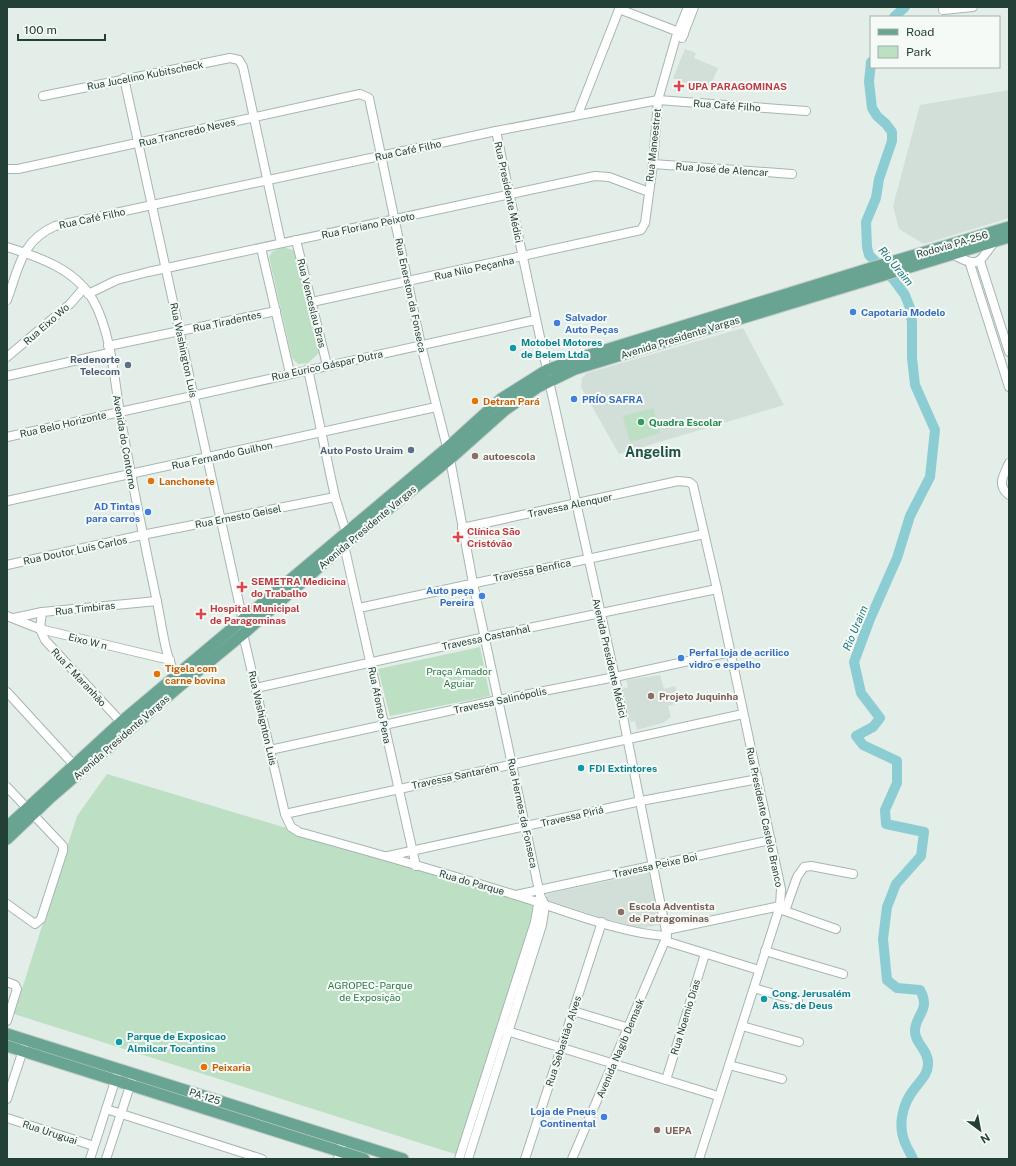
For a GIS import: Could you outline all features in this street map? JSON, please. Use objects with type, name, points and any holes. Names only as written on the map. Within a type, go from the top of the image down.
[{"type":"main road","name":"Rodovia PA-256","points":[[873,272],[902,264],[1009,227]]},
{"type":"main road","name":"Rodovia PA-256","points":[[902,264],[952,254],[1009,236]]},
{"type":"main road","name":"Avenida Presidente Vargas","points":[[7,827],[51,797],[243,621],[346,532],[548,376],[575,369],[755,309],[873,272]]},
{"type":"main road","name":"Avenida Presidente Vargas","points":[[7,839],[74,765],[121,722],[243,634],[448,454]]},
{"type":"main road","name":"PA-125","points":[[7,1034],[135,1073],[235,1112]]},
{"type":"main road","name":"PA-125","points":[[7,1046],[131,1085],[235,1112],[295,1131],[348,1142],[403,1159]]},
{"type":"main road","name":"PA-125","points":[[295,1131],[344,1156],[364,1159]]},
{"type":"street","name":"Rua Maneestret","points":[[681,33],[688,7]]},
{"type":"street","name":"Rua Maneestret","points":[[637,232],[641,230],[645,223],[653,164],[658,100],[672,56],[681,33],[694,7]]},
{"type":"street","points":[[943,10],[972,7]]},
{"type":"street","points":[[578,114],[620,8],[681,33]]},
{"type":"street","name":"Rua Jucelino Kubitscheck","points":[[43,96],[124,78],[230,58],[239,60],[243,67],[253,117]]},
{"type":"street","name":"Rua Washington Luís","points":[[124,78],[243,621]]},
{"type":"street","name":"Rua Trancredo Neves","points":[[7,169],[18,169],[360,94],[366,95]]},
{"type":"street","name":"Rua Enerston da Fonseca","points":[[366,95],[370,101],[380,156],[396,219],[421,345],[448,454]]},
{"type":"street","name":"Rua Café Filho","points":[[7,300],[24,252],[37,236],[55,226],[496,131],[578,114],[658,100],[806,111]]},
{"type":"street","points":[[253,117],[281,243]]},
{"type":"street","name":"Rua Presidente Médici","points":[[496,131],[548,376]]},
{"type":"street","name":"Rua José de Alencar","points":[[653,164],[792,174]]},
{"type":"street","name":"Rua Floriano Peixoto","points":[[86,291],[116,280],[595,176],[609,177],[648,192]]},
{"type":"street","name":"Rua Nilo Peçanha","points":[[312,302],[637,232]]},
{"type":"street","name":"Rua Venceslau Bras","points":[[296,240],[327,365]]},
{"type":"street","points":[[970,264],[980,261],[995,241]]},
{"type":"street","name":"Avenida do Contorno","points":[[7,247],[47,261],[66,271],[86,291],[98,313],[109,349],[142,535],[170,660],[179,680]]},
{"type":"street","points":[[261,248],[290,373]]},
{"type":"street","points":[[952,254],[970,264],[1009,387]]},
{"type":"street","points":[[980,261],[1009,350],[998,353]]},
{"type":"street","name":"Rua Eixo Wo","points":[[7,357],[86,291]]},
{"type":"street","points":[[984,306],[994,303]]},
{"type":"street","name":"Rua Tiradentes","points":[[7,376],[180,331],[276,311]]},
{"type":"street","name":"Rua Euríco Gáspar Dutra","points":[[119,411],[535,320]]},
{"type":"street","points":[[308,369],[335,497],[346,532]]},
{"type":"street","name":"Avenida Presidente Médici","points":[[548,376],[576,504],[590,558],[600,614],[615,677],[654,865],[666,936]]},
{"type":"street","name":"Rua Fernando Guilhon","points":[[7,501],[436,407]]},
{"type":"street","name":"Rua Belo Horizonte","points":[[7,437],[119,411]]},
{"type":"street","name":"Rua Hermes da Fonseca","points":[[448,454],[473,583],[541,898]]},
{"type":"street","points":[[1009,463],[1001,480],[1004,491],[1009,495]]},
{"type":"street","name":"Travessa Alenquer","points":[[462,528],[678,481]]},
{"type":"street","name":"Rua Presidente Castelo Branco","points":[[678,481],[689,482],[692,485],[704,534],[780,879],[782,908],[765,951],[699,1159]]},
{"type":"street","name":"Rua Ernesto Geisel","points":[[142,535],[335,497]]},
{"type":"street","name":"Travessa Benfica","points":[[359,608],[704,534]]},
{"type":"street","name":"Rua Doutor Luís Carlos","points":[[7,565],[142,535]]},
{"type":"street","name":"Rua Afonso Pena","points":[[344,544],[416,866]]},
{"type":"street","name":"Travessa Castanhal","points":[[256,688],[485,637],[717,589]]},
{"type":"street","name":"Rua Timbiras","points":[[11,617],[42,612],[157,601]]},
{"type":"street","points":[[40,629],[42,612]]},
{"type":"street","name":"Eixo W n","points":[[11,617],[40,629],[170,660]]},
{"type":"street","name":"Rua Washignton Luis","points":[[243,621],[243,634],[285,814]]},
{"type":"street","name":"Rua F Maranhão","points":[[40,629],[45,640],[121,722]]},
{"type":"street","name":"Travessa Salinópolis","points":[[270,750],[498,700],[730,652]]},
{"type":"street","points":[[7,692],[74,765]]},
{"type":"street","name":"Travessa Santarém","points":[[285,814],[398,788],[743,714]]},
{"type":"street","name":"Travessa Piriá","points":[[387,857],[413,850],[526,827],[641,801],[758,779]]},
{"type":"street","points":[[7,787],[63,846],[63,851],[41,919],[38,923],[35,924],[7,904]]},
{"type":"street","name":"Rua do Parque","points":[[285,814],[291,827],[299,832],[516,895],[541,898],[602,922],[650,935],[666,936]]},
{"type":"street","name":"Travessa Peixe Boi","points":[[516,895],[541,898],[654,865],[771,840]]},
{"type":"street","points":[[782,908],[797,877],[804,867],[811,866],[853,874]]},
{"type":"street","points":[[468,1159],[541,898]]},
{"type":"street","points":[[666,936],[782,908],[836,929]]},
{"type":"street","name":"Rua Sebastião Alves","points":[[525,1159],[560,1047],[602,922]]},
{"type":"street","points":[[666,936],[705,954],[759,970]]},
{"type":"street","name":"Avenida Nagib Demask","points":[[572,1159],[614,1064],[666,936]]},
{"type":"street","points":[[765,951],[843,974]]},
{"type":"street","name":"Rua Noemio Dias","points":[[666,1080],[705,954]]},
{"type":"street","points":[[7,983],[17,987],[11,996],[7,1022]]},
{"type":"street","points":[[754,988],[798,1001]]},
{"type":"street","points":[[573,1011],[629,1028]]},
{"type":"street","points":[[742,1026],[798,1042]]},
{"type":"street","points":[[504,1030],[718,1096]]},
{"type":"street","points":[[459,1159],[504,1030]]},
{"type":"street","points":[[7,1099],[26,1040]]},
{"type":"street","points":[[729,1066],[782,1079]]},
{"type":"street","points":[[90,1159],[119,1068]]},
{"type":"street","points":[[106,1159],[135,1073]]},
{"type":"street","points":[[106,1109],[262,1159]]},
{"type":"street","name":"Rua Uruguai","points":[[7,1118],[94,1146]]},
{"type":"street","points":[[344,1156],[348,1142]]},
{"type":"shaded area","points":[[685,49],[696,53],[694,58],[718,68],[708,92],[673,78]]},
{"type":"shaded area","points":[[1009,90],[1009,218],[924,244],[899,229],[893,206],[920,105]]},
{"type":"shaded area","points":[[743,328],[784,405],[619,454],[581,387],[582,378],[587,373]]},
{"type":"shaded area","name":"Projeto Juquinha","points":[[660,675],[664,689],[675,686],[679,703],[668,706],[671,717],[663,723],[637,730],[635,721],[630,722],[623,689],[628,687],[626,680]]},
{"type":"shaded area","name":"Escola Adventista de Patragominas","points":[[650,872],[660,925],[637,929],[547,900],[547,894]]},
{"type":"green space","points":[[283,247],[293,250],[296,254],[319,353],[308,363],[298,364],[292,358],[269,257],[272,252]]},
{"type":"green space","name":"Quadra Escolar","points":[[653,408],[660,433],[630,442],[623,416]]},
{"type":"green space","name":"Praça Amador Aguiar","points":[[480,647],[490,696],[390,716],[378,669]]},
{"type":"green space","name":"AGROPEC- Parque de Exposição","points":[[107,774],[535,903],[536,908],[458,1155],[14,1014],[77,816]]},
{"type":"waterway","name":"Rio Uraim","points":[[895,16],[905,7]]},
{"type":"waterway","name":"Rio Uraim","points":[[870,68],[869,82],[872,108],[877,116],[892,132],[892,141],[879,179],[876,198],[866,222],[867,247],[869,255],[894,280],[905,295],[910,308],[912,322],[912,358],[915,385],[935,430],[930,477],[910,516],[897,558],[870,619],[854,662],[861,693],[880,718],[873,727],[856,736],[863,745],[897,761],[897,783],[885,810],[886,824],[924,832],[921,856],[896,884],[887,907],[883,939],[887,980],[897,988],[920,990],[924,1002],[924,1007],[916,1025],[915,1035],[928,1059],[928,1068],[924,1077],[907,1101],[901,1123],[903,1138],[913,1159]]},
{"type":"place","name":"UPA PARAGOMINAS","points":[[679,86]]},
{"type":"place","name":"Capotaria Modelo","points":[[853,312]]},
{"type":"place","name":"Salvador Auto Peças","points":[[557,323]]},
{"type":"place","name":"Motobel Motores de Belem Ltda","points":[[513,348]]},
{"type":"place","name":"Redenorte Telecom","points":[[128,365]]},
{"type":"place","name":"PRÍO SAFRA","points":[[574,399]]},
{"type":"place","name":"Detran Pará","points":[[475,401]]},
{"type":"place","name":"Quadra Escolar","points":[[641,422]]},
{"type":"place","name":"Auto Posto Uraim","points":[[411,450]]},
{"type":"place","name":"autoescola","points":[[475,456]]},
{"type":"place","name":"Lanchonete","points":[[151,481]]},
{"type":"place","name":"AD Tintas para carros","points":[[148,512]]},
{"type":"place","name":"Clínica São Cristóvão","points":[[458,537]]},
{"type":"place","name":"SEMETRA Medicina do Trabalho","points":[[242,587]]},
{"type":"place","name":"Auto peça Pereira","points":[[482,596]]},
{"type":"place","name":"Hospital Municipal de Paragominas","points":[[201,614]]},
{"type":"place","name":"Perfal loja de acrilico vidro e espelho","points":[[681,658]]},
{"type":"place","name":"Tigela com carne bovina","points":[[157,674]]},
{"type":"place","name":"Projeto Juquinha","points":[[651,696]]},
{"type":"place","name":"FDI Extintores","points":[[581,768]]},
{"type":"place","name":"Escola Adventista de Patragominas","points":[[621,912]]},
{"type":"place","name":"Cong. Jerusalém Ass. de Deus","points":[[764,999]]},
{"type":"place","name":"Parque de Exposicao Almilcar Tocantins","points":[[119,1042]]},
{"type":"place","name":"Peixaria","points":[[204,1067]]},
{"type":"place","name":"Loja de Pneus Continental","points":[[604,1117]]},
{"type":"place","name":"UEPA","points":[[657,1130]]},
{"type":"district","name":"Angelim","points":[[653,452]]}]
